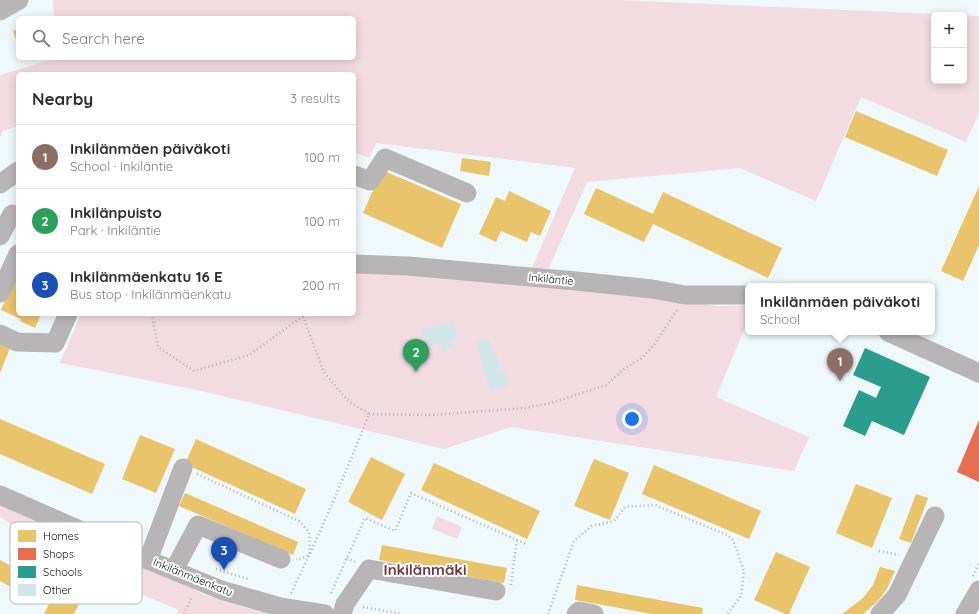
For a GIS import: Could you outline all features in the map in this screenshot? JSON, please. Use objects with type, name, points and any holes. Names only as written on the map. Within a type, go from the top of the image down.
[{"type":"street","points":[[0,11],[20,0]]},
{"type":"street","points":[[356,176],[370,181],[385,158],[467,193]]},
{"type":"street","points":[[0,184],[16,172]]},
{"type":"street","points":[[0,236],[10,213]]},
{"type":"street","points":[[0,293],[16,258]]},
{"type":"street","name":"Inkiläntie","points":[[356,264],[408,266],[508,275],[652,289],[685,295],[745,295]]},
{"type":"street","points":[[0,334],[17,342],[55,343],[67,316]]},
{"type":"street","points":[[895,335],[979,373]]},
{"type":"street","points":[[922,335],[979,360]]},
{"type":"street","points":[[148,560],[183,468]]},
{"type":"street","name":"Inkilänmäenkatu","points":[[0,495],[61,522]]},
{"type":"street","points":[[880,614],[897,595],[936,516]]},
{"type":"street","points":[[174,570],[198,525],[281,559]]},
{"type":"street","name":"Inkilänmäenkatu","points":[[142,557],[221,590],[280,607],[325,614]]},
{"type":"street","points":[[342,614],[345,604],[370,569],[496,592]]},
{"type":"street","points":[[965,614],[979,590]]},
{"type":"street","points":[[576,614],[579,611],[594,614]]},
{"type":"path","points":[[302,316],[324,372],[347,398],[369,414],[432,415],[525,408],[551,403],[606,385],[626,368],[642,358],[654,345],[685,295]]},
{"type":"path","points":[[152,316],[158,347],[194,371],[249,355],[301,316]]},
{"type":"path","points":[[290,594],[310,554],[343,479],[369,414]]},
{"type":"path","points":[[183,468],[299,521],[309,532],[310,554]]},
{"type":"path","points":[[331,594],[365,518],[395,531],[411,493],[526,544]]},
{"type":"path","points":[[548,614],[574,541],[592,526],[614,521],[625,507],[655,505],[727,535],[733,540],[744,571],[741,596],[727,614]]},
{"type":"path","points":[[496,592],[510,593],[516,539]]},
{"type":"path","points":[[281,559],[301,559],[310,554]]},
{"type":"path","points":[[184,614],[198,580]]},
{"type":"shaded area","points":[[53,0],[619,0],[931,14],[931,84],[967,84],[967,15],[979,16],[979,113],[966,142],[861,97],[816,201],[740,168],[587,182],[549,268],[532,268],[575,168],[376,143],[369,158],[356,153],[356,72],[16,72],[16,127],[3,131],[0,137],[0,75],[50,60],[356,60],[356,16],[54,16]]},
{"type":"shaded area","points":[[356,271],[605,290],[718,306],[745,305],[745,327],[716,397],[809,437],[794,471],[511,427],[444,449],[197,390],[60,363],[80,316],[356,316]]},
{"type":"shaded area","points":[[0,501],[47,522],[10,522],[10,523],[0,517]]},
{"type":"shaded area","points":[[437,516],[462,527],[457,539],[432,529]]},
{"type":"shaded area","points":[[142,565],[205,595],[268,614],[177,614],[179,610],[142,595]]},
{"type":"building: Homes","points":[[16,30],[16,39],[13,31]]},
{"type":"building: Homes","points":[[856,111],[948,150],[937,176],[845,137]]},
{"type":"building: Homes","points":[[462,158],[491,162],[489,176],[460,171]]},
{"type":"building: Homes","points":[[382,170],[461,204],[442,248],[363,213]]},
{"type":"building: Homes","points":[[979,186],[979,245],[963,281],[941,271]]},
{"type":"building: Homes","points":[[596,188],[653,214],[663,192],[782,248],[768,278],[653,224],[644,242],[584,214]]},
{"type":"building: Homes","points":[[509,191],[551,211],[540,236],[531,232],[527,242],[501,231],[496,242],[479,234],[496,197],[505,201]]},
{"type":"building: Homes","points":[[16,276],[16,316],[40,316],[35,328],[20,321],[21,319],[1,310]]},
{"type":"building: Homes","points":[[0,344],[10,348],[0,373]]},
{"type":"building: Homes","points":[[0,419],[105,464],[92,494],[0,454]]},
{"type":"building: Homes","points":[[140,435],[175,449],[156,493],[122,479]]},
{"type":"building: Homes","points":[[196,439],[306,489],[295,514],[185,464]]},
{"type":"building: Homes","points":[[371,457],[405,474],[382,520],[348,502]]},
{"type":"building: Homes","points":[[594,459],[629,473],[610,520],[574,506]]},
{"type":"building: Homes","points":[[434,463],[540,511],[527,539],[421,490]]},
{"type":"building: Homes","points":[[654,465],[761,511],[749,539],[642,494]]},
{"type":"building: Homes","points":[[856,484],[892,498],[872,548],[836,533]]},
{"type":"building: Homes","points":[[185,493],[298,542],[293,555],[179,506]]},
{"type":"building: Homes","points":[[916,494],[928,498],[911,543],[899,539]]},
{"type":"building: Homes","points":[[382,545],[507,568],[504,583],[379,560]]},
{"type":"building: Homes","points":[[776,552],[810,567],[789,614],[785,614],[754,600]]},
{"type":"building: Homes","points":[[0,560],[10,566],[10,586],[0,581]]},
{"type":"building: Homes","points":[[880,567],[895,571],[887,589],[877,602],[863,614],[842,614],[863,598],[873,585]]},
{"type":"building: Homes","points":[[577,585],[703,608],[702,614],[652,614],[575,600]]},
{"type":"building: Homes","points":[[49,604],[79,604],[74,614],[44,614]]},
{"type":"building: Shops","points":[[979,420],[979,482],[957,472]]},
{"type":"building: Schools","points":[[865,348],[930,377],[904,435],[872,421],[865,436],[843,426],[859,390],[876,398],[881,387],[853,375]]},
{"type":"building: Other","points":[[454,321],[458,339],[452,340],[454,348],[442,351],[440,343],[425,347],[420,330]]},
{"type":"building: Other","points":[[489,339],[493,354],[496,353],[502,374],[506,373],[509,385],[490,390],[476,343]]},
{"type":"place","name":"Inkilänpuisto","points":[[416,372]]},
{"type":"place","name":"Inkilänmäen päiväkoti","points":[[840,381]]},
{"type":"place","name":"Inkilänmäenkatu 16 E","points":[[224,570]]},
{"type":"district","name":"Inkilänmäki","points":[[425,570]]}]
